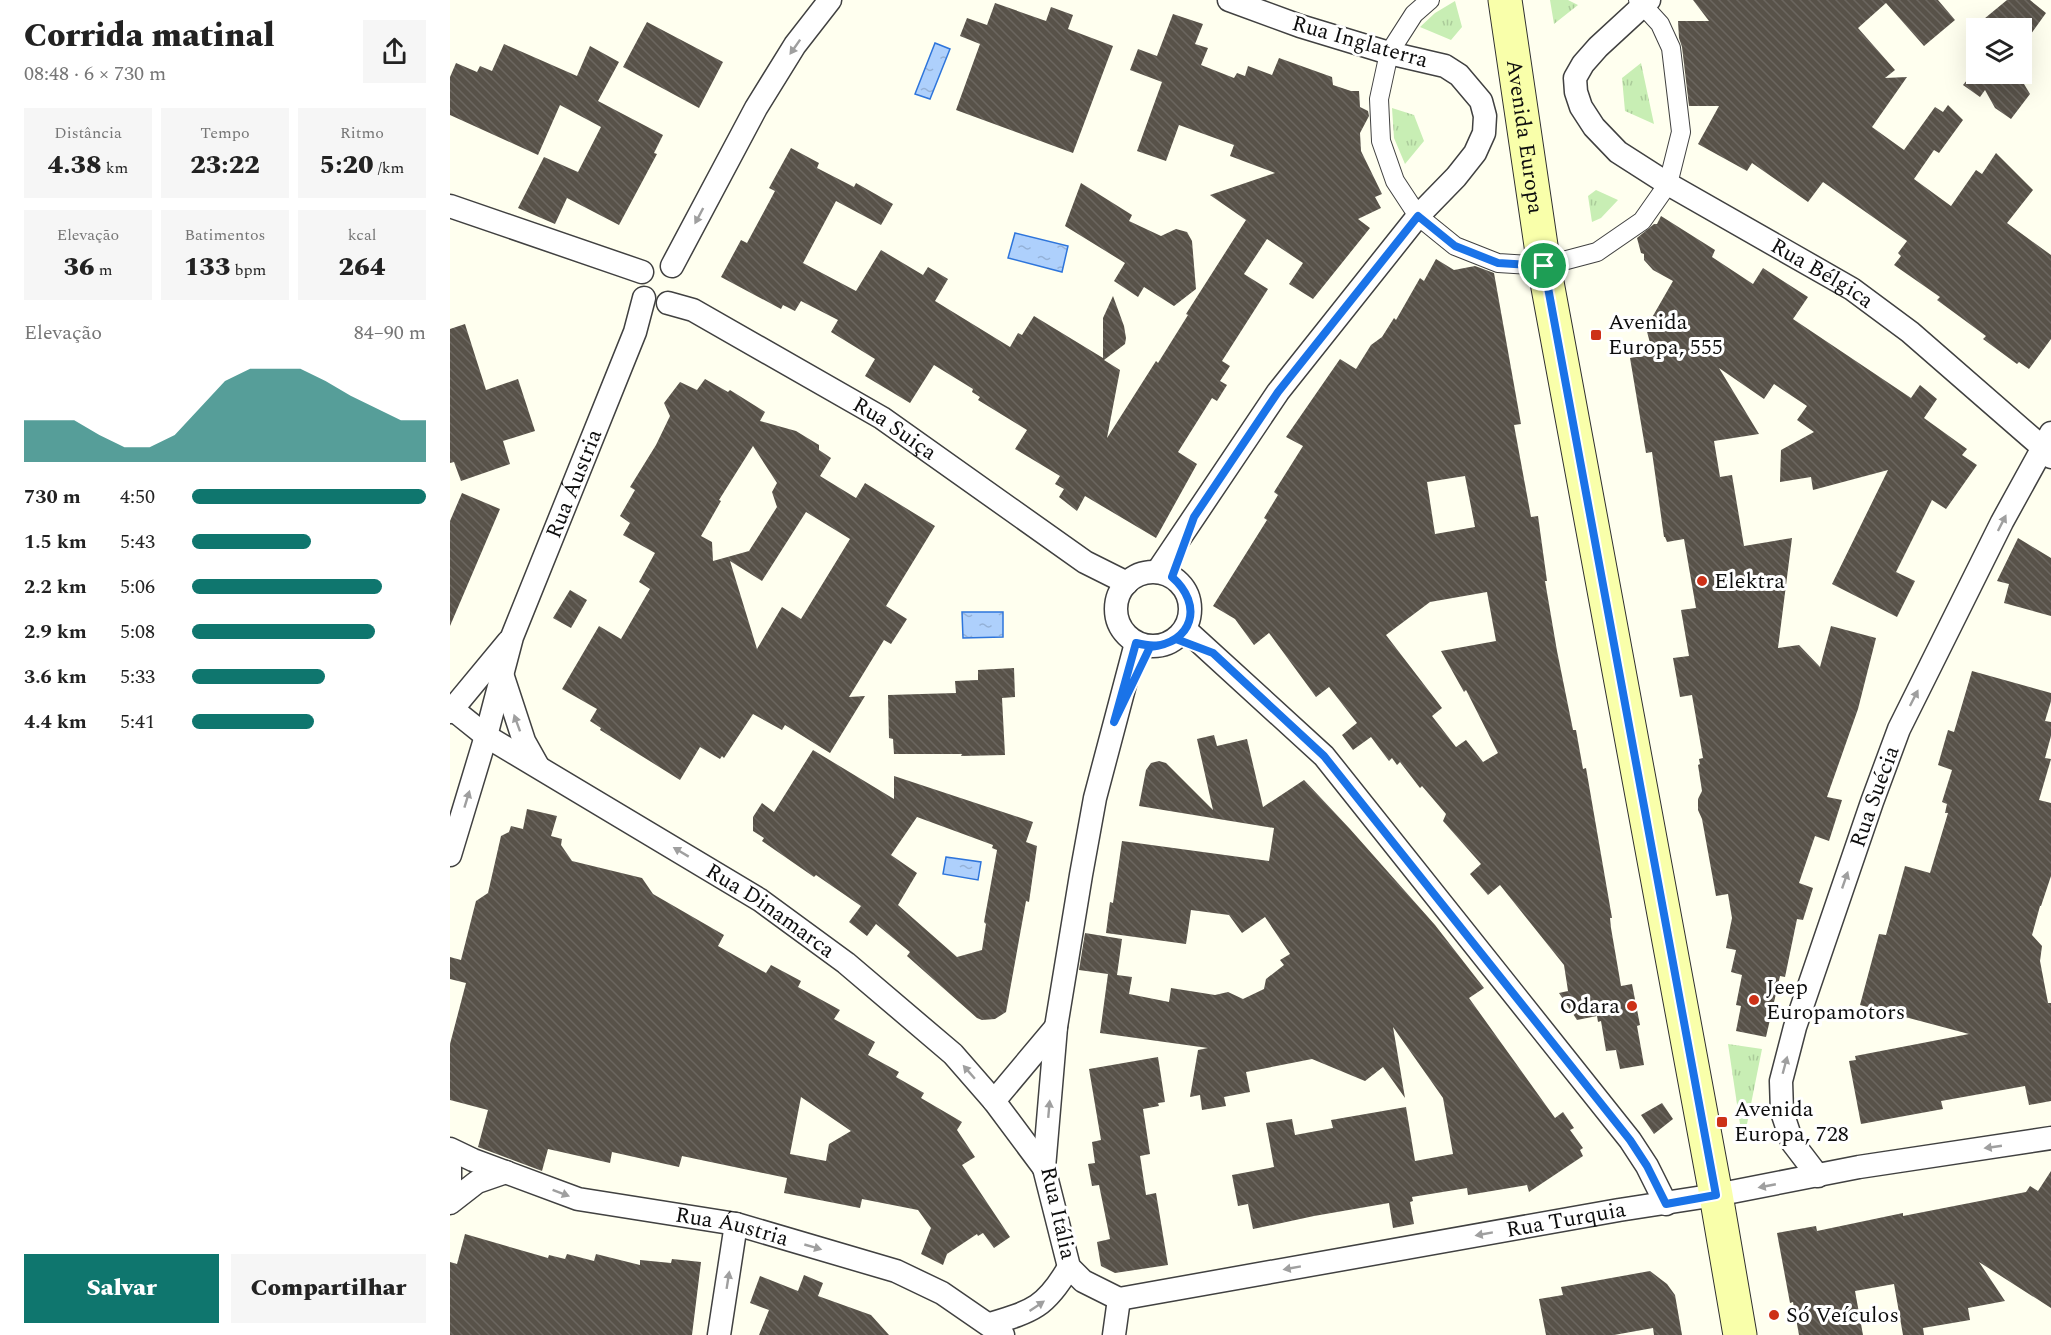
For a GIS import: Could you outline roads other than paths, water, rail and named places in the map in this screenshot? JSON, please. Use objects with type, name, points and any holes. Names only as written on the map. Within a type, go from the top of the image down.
[{"type":"main road","name":"Avenida Europa","points":[[1505,0],[1544,266],[1740,1335]]},
{"type":"street","points":[[672,266],[756,108],[795,45],[830,0]]},
{"type":"street","name":"Rua Inglaterra","points":[[1229,0],[1300,26],[1389,53],[1445,66],[1459,75],[1481,100],[1485,116],[1484,133],[1475,153],[1456,177],[1418,216]]},
{"type":"street","points":[[1430,0],[1414,14],[1389,53],[1379,99],[1381,141],[1395,181],[1418,216],[1455,246],[1498,263],[1544,266],[1597,252],[1642,221],[1668,184],[1681,132],[1677,90],[1671,48],[1660,24],[1643,2]]},
{"type":"street","name":"Rua Bélgica","points":[[1643,2],[1582,64],[1575,78],[1576,92],[1581,107],[1594,127],[1618,152],[1668,184],[1852,290],[1910,332],[2048,446]]},
{"type":"street","name":"Rua Suiça","points":[[450,206],[614,264],[660,295],[882,418],[1123,590]]},
{"type":"street","points":[[1164,574],[1194,517],[1278,392],[1418,216]]},
{"type":"street","points":[[662,262],[672,266],[679,274],[681,284],[660,295],[651,265],[662,262]]},
{"type":"street","name":"Rua Áustria","points":[[452,843],[486,736],[494,673],[512,637],[635,332],[660,295]]},
{"type":"street","name":"Rua Suécia","points":[[1818,1176],[1792,1142],[1782,1112],[1781,1081],[1795,1028],[1899,729],[2048,446]]},
{"type":"street","points":[[1146,573],[1164,574],[1183,587],[1190,600],[1190,615],[1180,634],[1163,646],[1143,645],[1126,635],[1119,623],[1116,610],[1123,590],[1146,573]]},
{"type":"street","points":[[1180,634],[1213,653],[1324,756],[1630,1140],[1647,1166],[1666,1204]]},
{"type":"street","name":"Rua Itália","points":[[1119,1299],[1083,1281],[1069,1267],[1044,1168],[1056,1027],[1095,798],[1114,722],[1143,645]]},
{"type":"street","points":[[450,686],[494,673],[524,741],[539,767]]},
{"type":"street","name":"Rua Áustria","points":[[451,710],[494,673]]},
{"type":"street","name":"Rua Dinamarca","points":[[451,710],[486,736],[760,900],[836,956],[953,1054],[994,1101],[1044,1168]]},
{"type":"street","points":[[994,1101],[1056,1027]]},
{"type":"street","name":"Rua Turquia","points":[[1119,1299],[1666,1204],[1858,1167],[2051,1138]]},
{"type":"street","name":"Rua Áustria","points":[[450,1149],[473,1160],[578,1199],[736,1224],[896,1271],[942,1293],[996,1330]]},
{"type":"street","points":[[450,1168],[450,1184]]},
{"type":"street","points":[[450,1203],[477,1182],[507,1172]]},
{"type":"street","points":[[719,1335],[736,1224]]},
{"type":"street","points":[[996,1330],[1042,1303],[1056,1290],[1069,1267]]},
{"type":"street","points":[[1114,1335],[1119,1299]]},
{"type":"water","points":[[935,43],[950,49],[930,99],[915,94]]},
{"type":"water","points":[[1015,233],[1068,246],[1062,272],[1008,258]]},
{"type":"water","points":[[962,612],[1003,612],[1003,637],[963,638]]},
{"type":"water","points":[[946,857],[981,862],[978,880],[943,874]]},
{"type":"place","name":"Avenida Europa, 555","points":[[1596,335]]},
{"type":"place","name":"Elektra","points":[[1702,581]]},
{"type":"place","name":"Jeep Europamotors","points":[[1754,1000]]},
{"type":"place","name":"Odara","points":[[1632,1006]]},
{"type":"place","name":"Avenida Europa, 728","points":[[1722,1122]]},
{"type":"place","name":"Só Veículos","points":[[1774,1315]]}]
